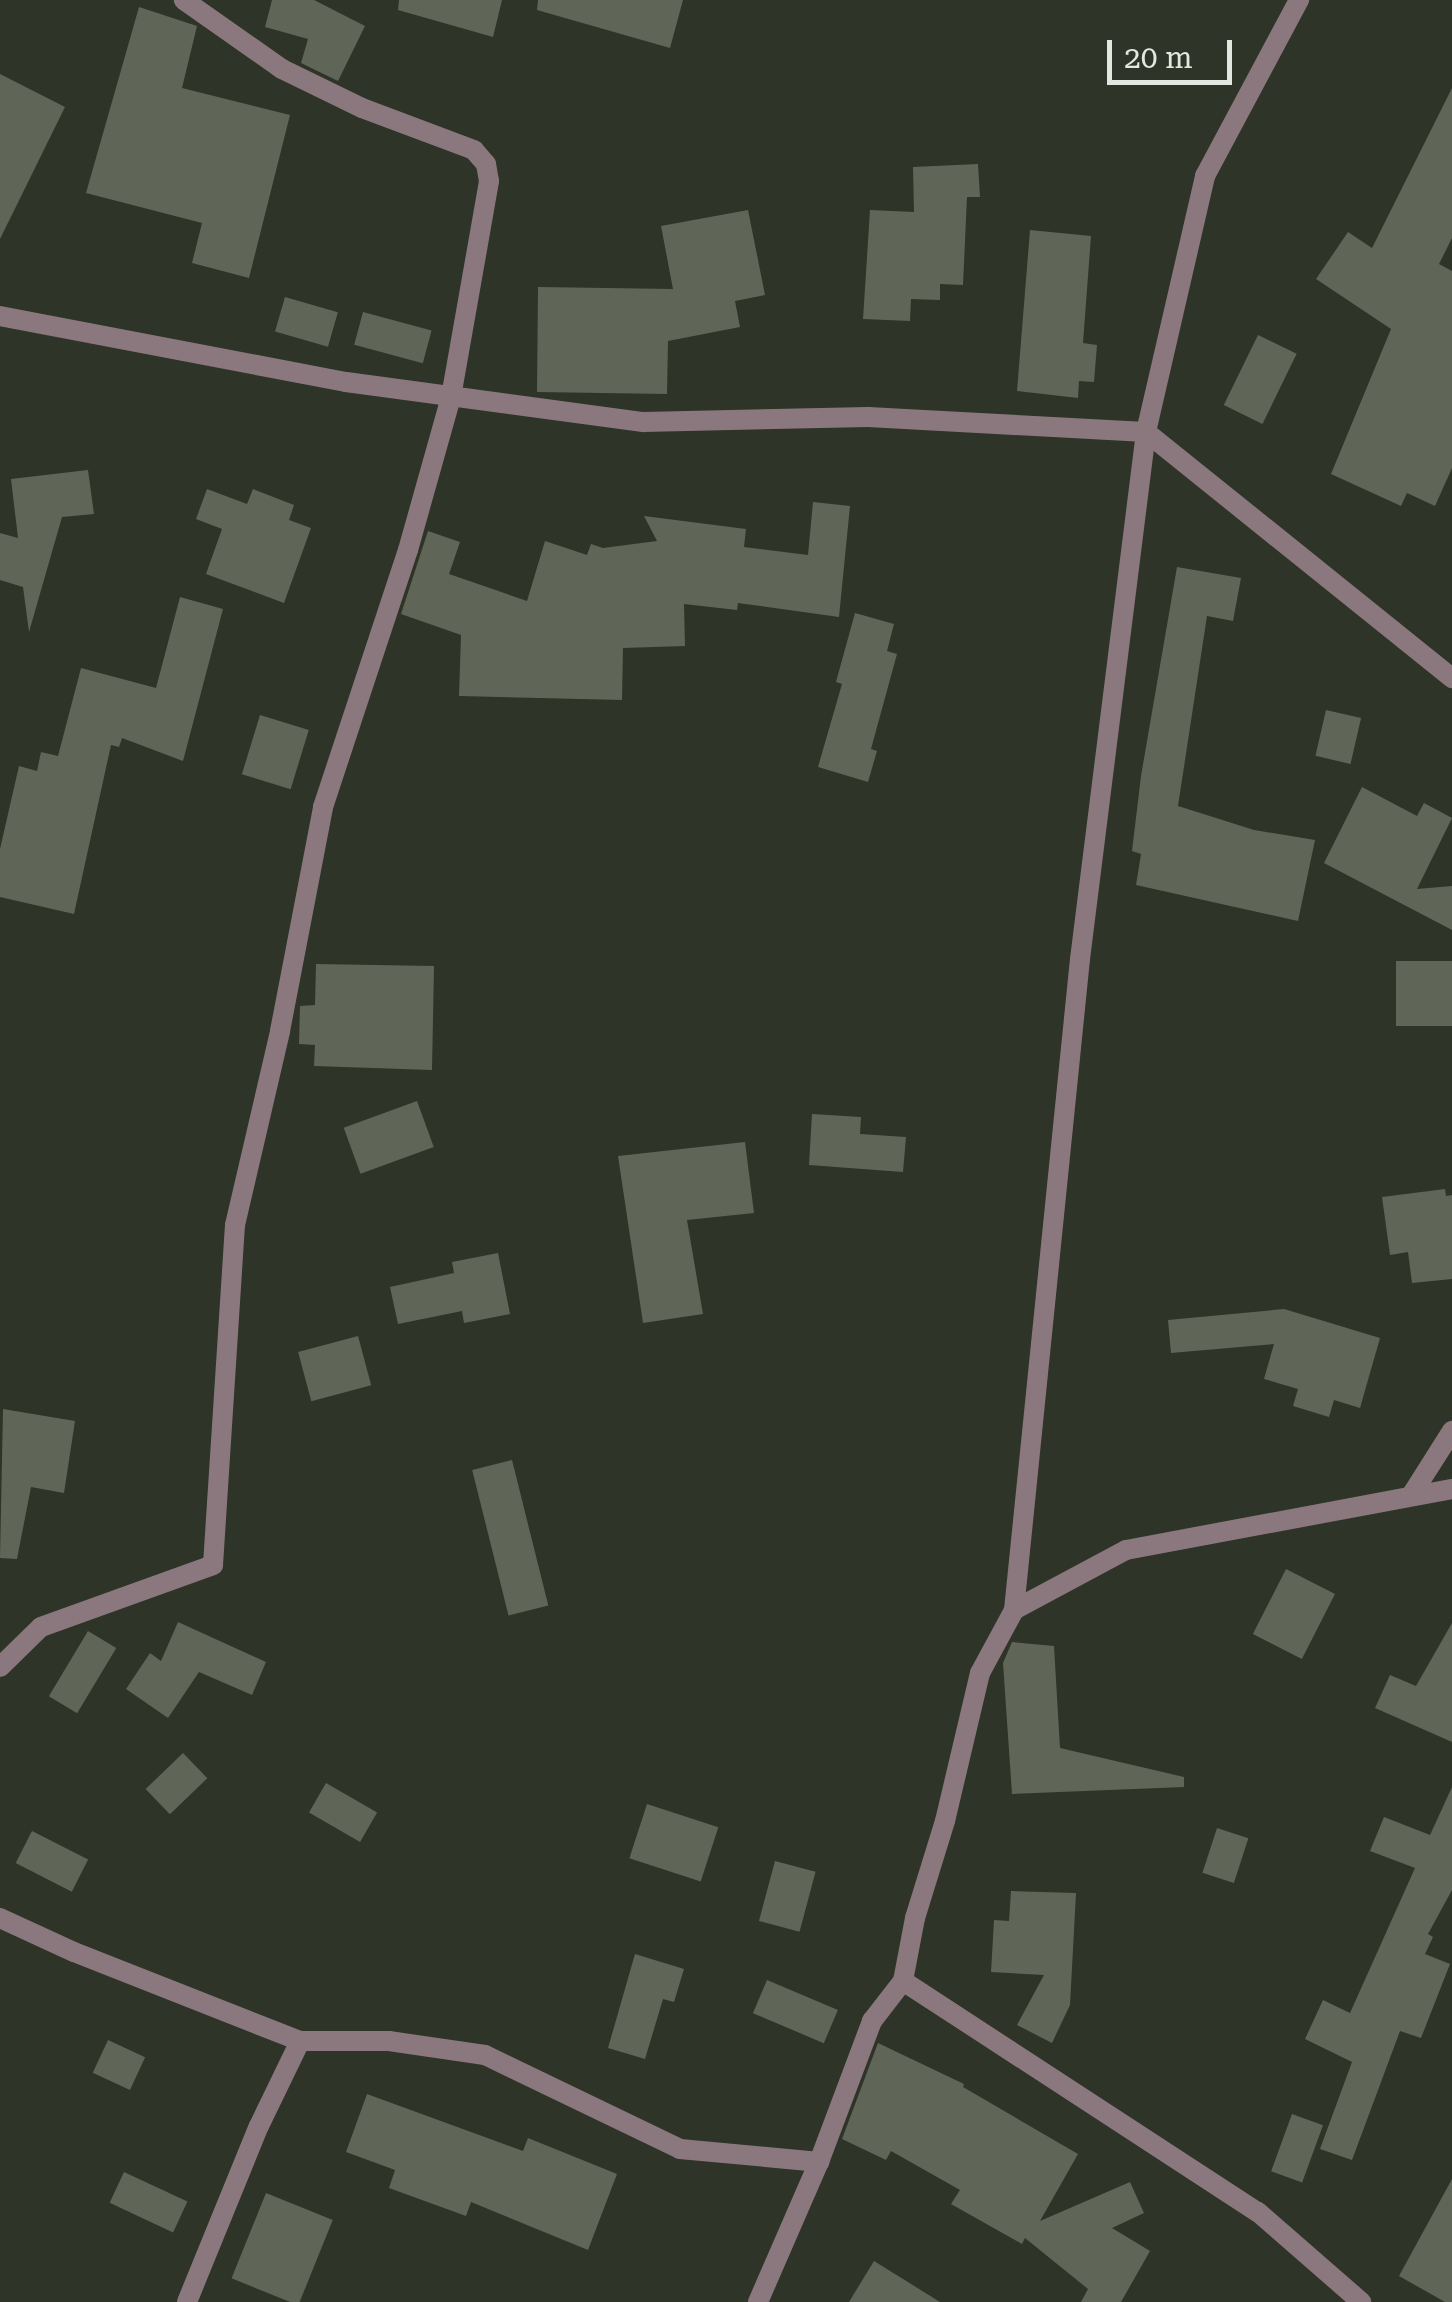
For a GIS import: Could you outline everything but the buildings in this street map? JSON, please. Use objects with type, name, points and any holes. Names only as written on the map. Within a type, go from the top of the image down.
[{"type":"street","points":[[0,1667],[41,1627],[213,1565],[235,1225],[280,1032],[323,807],[408,550],[450,398],[489,181],[482,157],[282,69],[184,0]]},
{"type":"street","points":[[758,2302],[819,2162],[872,2020],[902,1981],[980,1673],[1014,1610],[1080,959],[1146,432],[1205,176],[1299,0]]},
{"type":"street","points":[[0,316],[450,398],[643,422],[868,416],[1146,432],[1452,678]]},
{"type":"street","points":[[1412,1494],[1452,1431]]},
{"type":"street","points":[[1014,1610],[1126,1550],[1452,1488]]},
{"type":"street","points":[[0,1918],[74,1952],[300,2041],[389,2042],[485,2055],[680,2150],[819,2162]]},
{"type":"street","points":[[902,1981],[1258,2212],[1362,2302]]},
{"type":"street","points":[[188,2302],[259,2126],[300,2041]]}]
